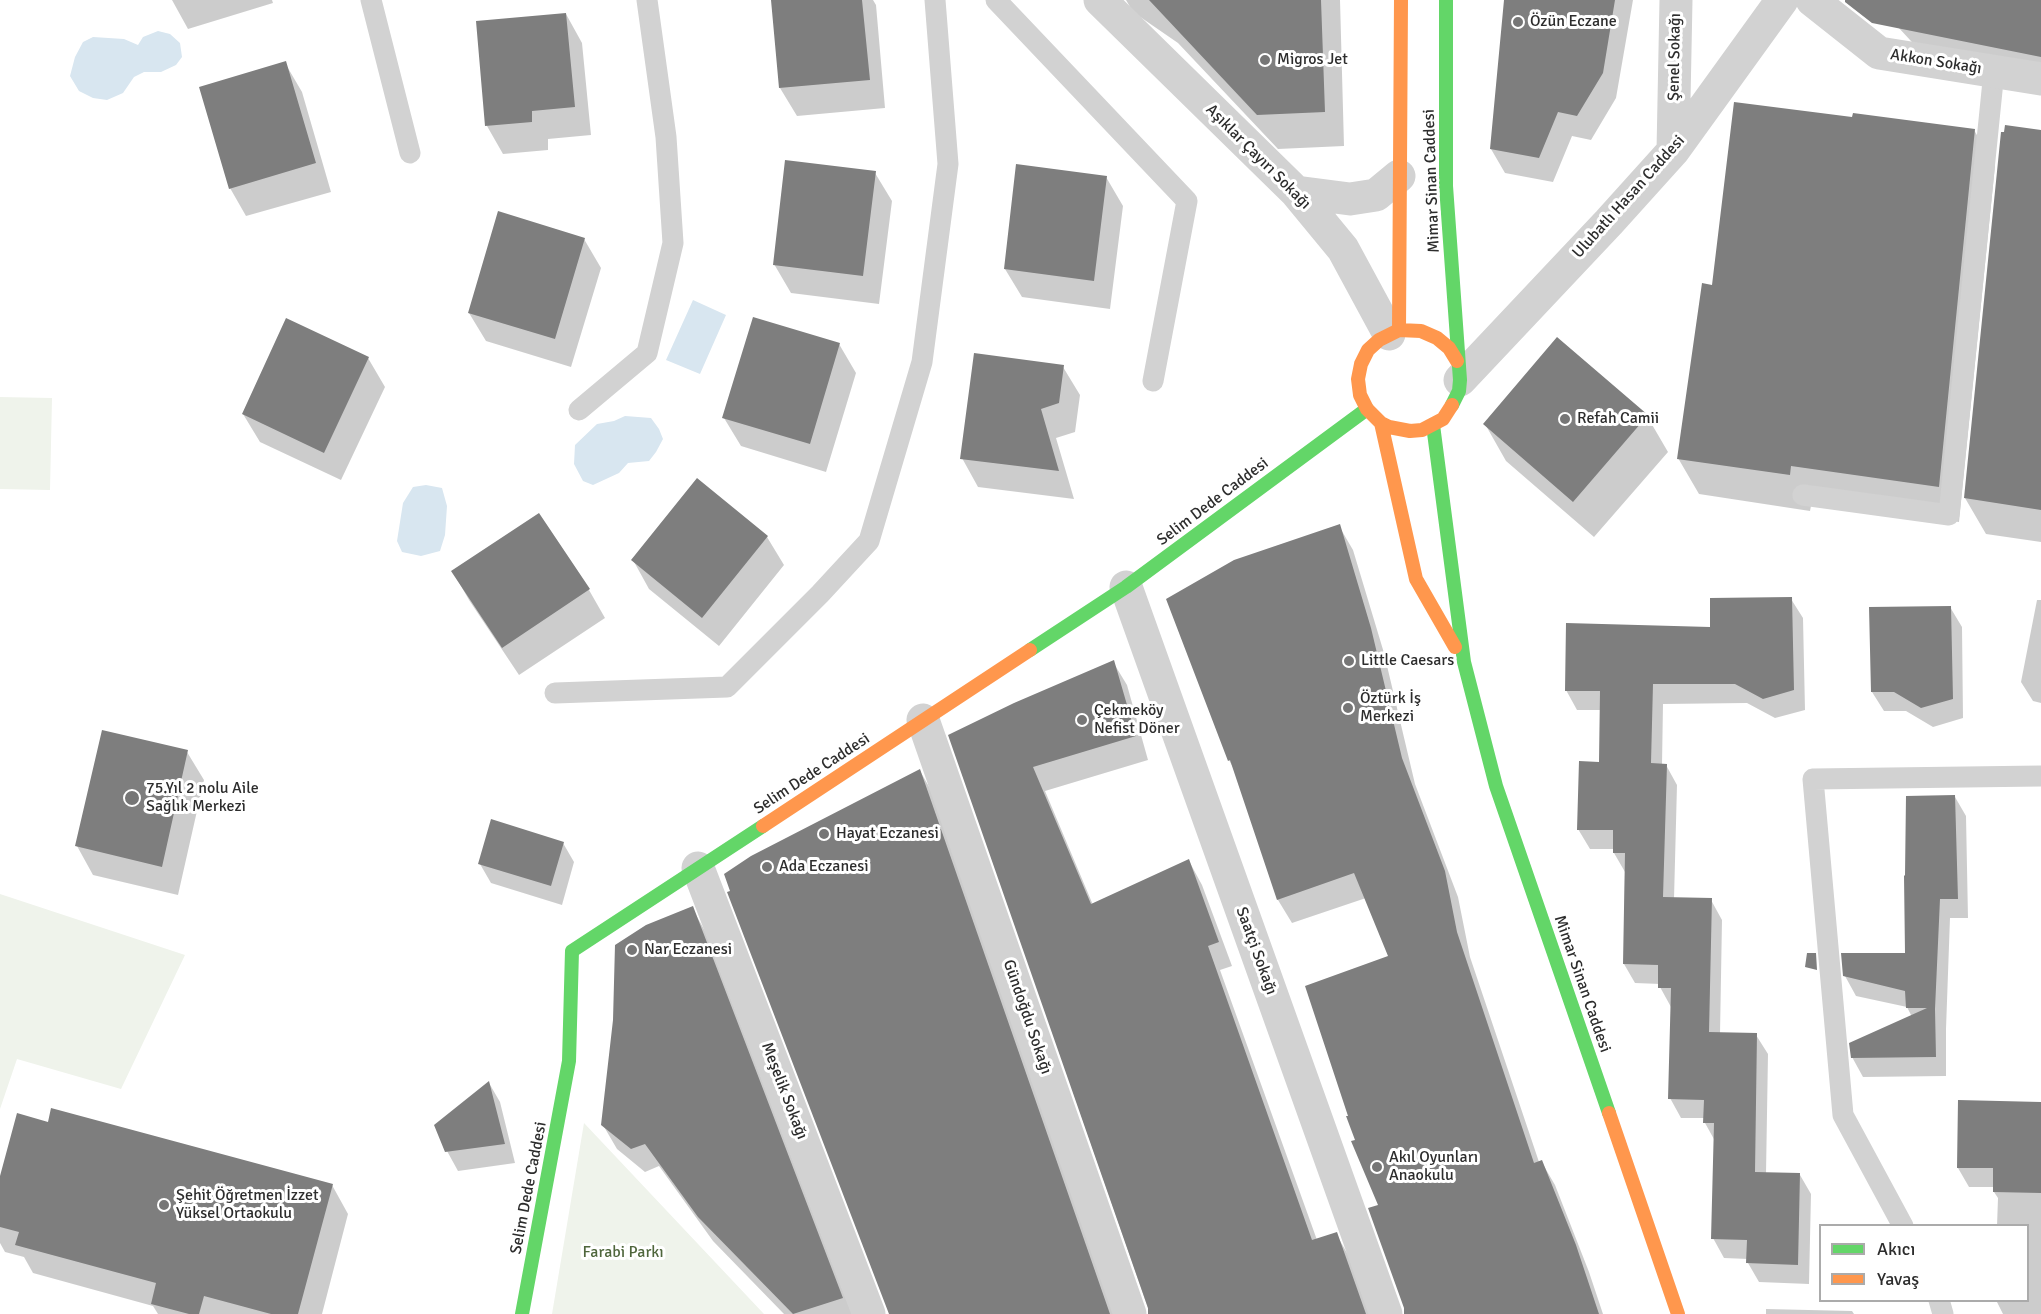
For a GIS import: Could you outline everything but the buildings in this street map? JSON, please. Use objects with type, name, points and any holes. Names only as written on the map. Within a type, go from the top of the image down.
[{"type":"main road","name":"Mimar Sinan Caddesi","points":[[1394,332],[1401,0]]},
{"type":"main road","name":"Mimar Sinan Caddesi","points":[[1446,0],[1446,186],[1459,391],[1450,410],[1433,425],[1464,662],[1496,786],[1678,1314]]},
{"type":"main road","points":[[1433,425],[1422,430],[1410,431],[1381,423],[1367,409],[1360,395],[1358,379],[1360,364],[1368,350],[1379,340],[1394,332],[1421,331],[1437,338],[1449,348],[1459,371]]},
{"type":"main road","name":"Selim Dede Caddesi","points":[[522,1314],[569,1061],[572,951],[1126,588],[1367,409]]},
{"type":"main road","name":"Mimar Sinan Caddesi","points":[[1381,423],[1416,579],[1464,662]]},
{"type":"street","name":"Aşıklar Çayırı Sokağı","points":[[1101,0],[1296,192],[1343,249],[1394,332]]},
{"type":"street","name":"Şenel Sokağı","points":[[1673,151],[1676,0]]},
{"type":"street","name":"Ulubatlı Hasan Caddesi","points":[[1459,371],[1609,222],[1673,151],[1782,0]]},
{"type":"street","name":"Akkon Sokağı","points":[[1812,0],[1879,53],[2041,79]]},
{"type":"street","points":[[1296,192],[1350,199],[1376,195],[1399,176]]},
{"type":"street","name":"Saatçi Sokağı","points":[[1126,588],[1386,1314]]},
{"type":"street","name":"Gündoğdu Sokağı","points":[[923,720],[1130,1314]]},
{"type":"street","name":"Meşelik Sokağı","points":[[698,868],[869,1314]]},
{"type":"lane","points":[[371,0],[410,153]]},
{"type":"lane","points":[[579,410],[647,353],[673,243],[666,137],[647,0]]},
{"type":"lane","points":[[555,693],[727,687],[869,541],[922,362],[948,164],[935,0]]},
{"type":"lane","points":[[996,0],[1187,201],[1153,381]]},
{"type":"lane","points":[[1803,495],[1950,515],[1994,71]]},
{"type":"lane","points":[[1902,1224],[1843,1115],[1813,779],[2041,776]]},
{"type":"green space","points":[[0,397],[52,398],[50,490],[0,489]]},
{"type":"green space","points":[[0,894],[185,955],[121,1089],[17,1059],[0,1109]]},
{"type":"green space","name":"Farabi Parkı","points":[[584,1123],[764,1314],[552,1314]]},
{"type":"shaded area","points":[[158,31],[170,34],[180,43],[182,57],[176,65],[161,72],[144,72],[134,77],[123,93],[107,100],[93,98],[79,91],[70,76],[75,57],[83,42],[93,37],[124,39],[138,45],[143,37]]},
{"type":"shaded area","points":[[693,300],[726,315],[700,374],[666,360]]},
{"type":"shaded area","points":[[625,416],[651,418],[663,439],[656,452],[649,461],[628,463],[619,473],[593,485],[583,481],[574,464],[575,445],[597,424]]},
{"type":"shaded area","points":[[426,485],[442,488],[447,506],[445,535],[440,551],[421,556],[402,552],[397,541],[403,503],[413,487]]},
{"type":"traffic: fast","points":[[1446,0],[1446,186],[1460,380],[1459,391],[1452,405]]},
{"type":"traffic: fast","points":[[1030,650],[1126,587],[1367,409]]},
{"type":"traffic: fast","points":[[1433,425],[1464,662],[1496,786],[1609,1113]]},
{"type":"traffic: fast","points":[[522,1314],[569,1061],[572,951],[763,826]]},
{"type":"traffic: slow","points":[[1399,330],[1401,0]]},
{"type":"traffic: slow","points":[[1452,405],[1443,419],[1422,430],[1410,431],[1389,427],[1381,423],[1367,409],[1360,395],[1358,379],[1361,364],[1368,350],[1379,340],[1399,330],[1421,331],[1437,338],[1449,348],[1457,361]]},
{"type":"traffic: slow","points":[[1381,423],[1416,579],[1455,647]]},
{"type":"traffic: slow","points":[[763,826],[1030,650]]},
{"type":"traffic: slow","points":[[1609,1113],[1678,1314]]},
{"type":"place","name":"Özün Eczane","points":[[1518,22]]},
{"type":"place","name":"Migros Jet","points":[[1265,60]]},
{"type":"place","name":"Refah Camii","points":[[1565,419]]},
{"type":"place","name":"Little Caesars","points":[[1349,661]]},
{"type":"place","name":"Öztürk İş Merkezi","points":[[1348,708]]},
{"type":"place","name":"Çekmeköy Nefist Döner","points":[[1082,720]]},
{"type":"place","name":"75.Yıl 2 nolu Aile Sağlık Merkezi","points":[[132,798]]},
{"type":"place","name":"Hayat Eczanesi","points":[[824,834]]},
{"type":"place","name":"Ada Eczanesi","points":[[767,867]]},
{"type":"place","name":"Nar Eczanesi","points":[[632,950]]},
{"type":"place","name":"Akıl Oyunları Anaokulu","points":[[1377,1167]]},
{"type":"place","name":"Şehit Öğretmen İzzet Yüksel Ortaokulu","points":[[164,1205]]}]
